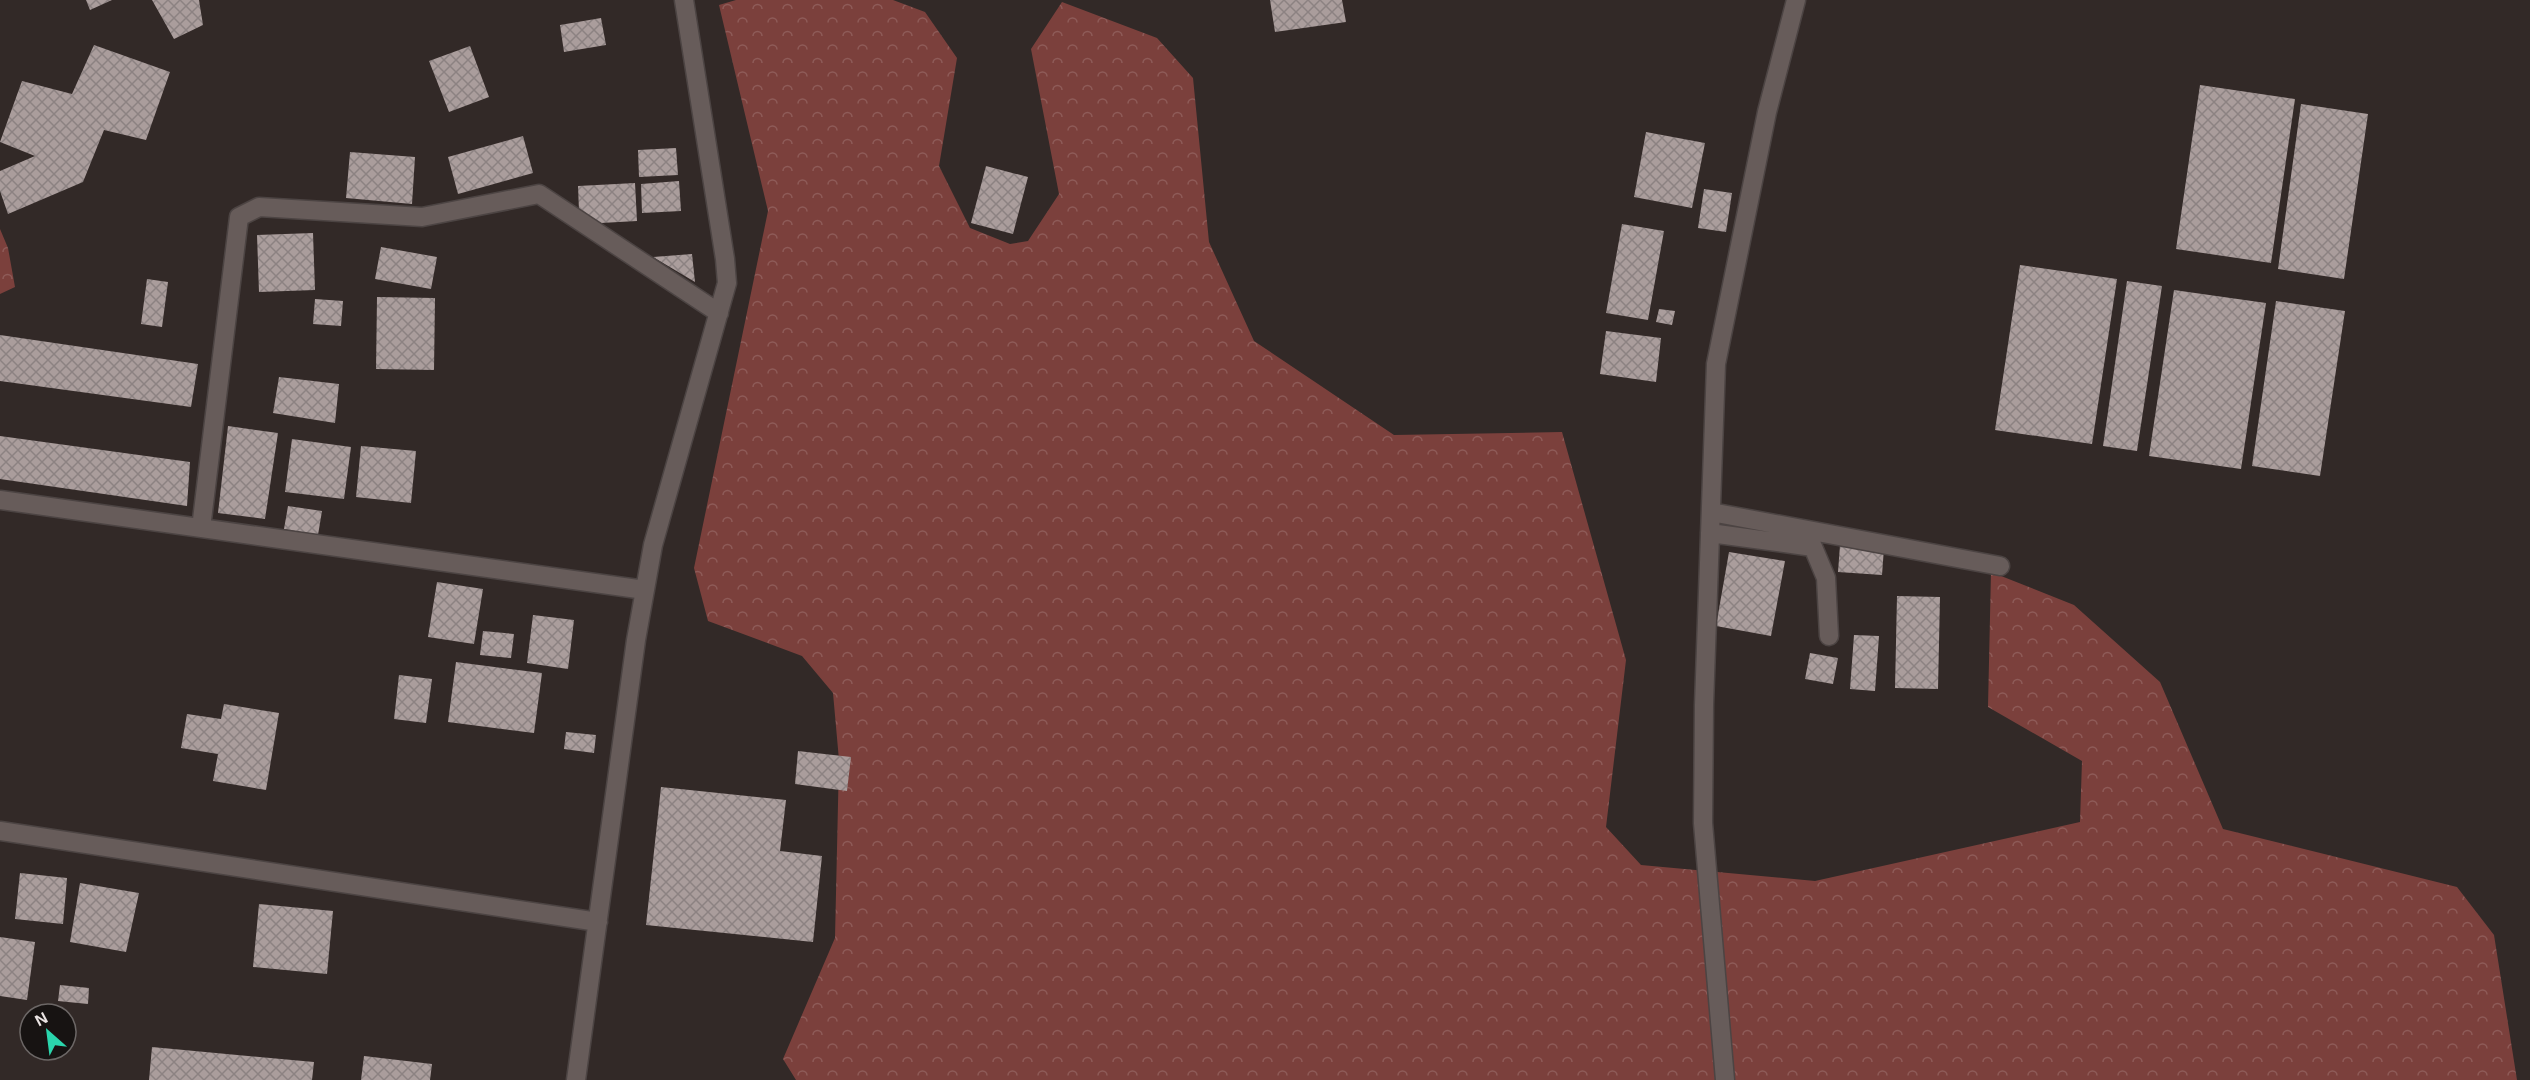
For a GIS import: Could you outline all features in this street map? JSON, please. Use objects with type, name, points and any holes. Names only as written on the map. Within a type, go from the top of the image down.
[{"type":"street","points":[[576,1080],[653,545],[727,283],[684,0]]},
{"type":"street","points":[[1725,1080],[1703,823],[1704,705],[1716,364],[1767,112],[1796,0]]},
{"type":"street","points":[[201,528],[239,217],[258,207],[422,217],[539,194],[719,313]]},
{"type":"street","points":[[0,500],[645,590]]},
{"type":"street","points":[[1711,512],[2000,566]]},
{"type":"street","points":[[1710,533],[1813,546],[1826,578],[1829,636]]},
{"type":"street","points":[[0,831],[598,922]]},
{"type":"green space","points":[[736,0],[893,0],[925,12],[957,58],[939,166],[970,228],[1010,244],[1028,241],[1059,194],[1031,49],[1062,2],[1157,38],[1193,78],[1209,242],[1254,341],[1394,435],[1562,432],[1626,660],[1606,827],[1641,865],[1815,881],[2080,822],[2082,761],[1988,707],[1991,572],[2074,605],[2160,682],[2223,829],[2457,887],[2494,935],[2517,1080],[796,1080],[783,1059],[835,938],[839,760],[833,693],[802,656],[708,621],[694,568],[768,211],[719,5]]},
{"type":"green space","points":[[0,229],[8,248],[15,287],[0,294]]},
{"type":"building","points":[[86,0],[112,0],[90,10]]},
{"type":"building","points":[[152,0],[199,0],[203,25],[174,39]]},
{"type":"building","points":[[1270,0],[1342,0],[1346,22],[1275,32]]},
{"type":"building","points":[[601,18],[606,45],[564,52],[560,25]]},
{"type":"building","points":[[94,45],[170,72],[146,140],[104,130],[83,182],[8,214],[0,191],[0,171],[35,156],[0,142],[22,81],[72,94]]},
{"type":"building","points":[[470,46],[489,97],[449,112],[429,61]]},
{"type":"building","points":[[2200,85],[2295,99],[2271,263],[2176,249]]},
{"type":"building","points":[[2301,104],[2368,114],[2344,279],[2278,269]]},
{"type":"building","points":[[1646,132],[1705,143],[1692,208],[1634,197]]},
{"type":"building","points":[[523,136],[533,173],[458,194],[448,157]]},
{"type":"building","points":[[676,148],[678,175],[639,177],[638,150]]},
{"type":"building","points":[[350,152],[415,157],[412,204],[346,198]]},
{"type":"building","points":[[986,166],[1028,177],[1013,234],[971,223]]},
{"type":"building","points":[[679,181],[681,211],[642,213],[641,184]]},
{"type":"building","points":[[635,183],[637,221],[601,223],[579,211],[578,186]]},
{"type":"building","points":[[1704,189],[1732,193],[1726,232],[1698,228]]},
{"type":"building","points":[[1622,224],[1664,231],[1648,320],[1606,313]]},
{"type":"building","points":[[313,233],[315,290],[259,292],[257,235]]},
{"type":"building","points":[[381,247],[437,257],[431,289],[375,279]]},
{"type":"building","points":[[692,254],[695,282],[653,257]]},
{"type":"building","points":[[2020,265],[2117,279],[2092,444],[1995,430]]},
{"type":"building","points":[[147,279],[168,282],[162,327],[141,324]]},
{"type":"building","points":[[2127,281],[2162,286],[2137,451],[2103,446]]},
{"type":"building","points":[[2174,290],[2266,303],[2241,469],[2149,456]]},
{"type":"building","points":[[377,297],[435,298],[434,370],[376,369]]},
{"type":"building","points":[[315,299],[343,301],[341,326],[313,324]]},
{"type":"building","points":[[2276,301],[2345,311],[2320,476],[2252,466]]},
{"type":"building","points":[[1659,309],[1675,311],[1672,325],[1656,322]]},
{"type":"building","points":[[1606,331],[1661,338],[1656,382],[1600,374]]},
{"type":"building","points":[[0,335],[198,364],[191,407],[0,381]]},
{"type":"building","points":[[279,377],[339,384],[335,423],[273,413]]},
{"type":"building","points":[[228,426],[278,433],[265,519],[218,513]]},
{"type":"building","points":[[0,436],[190,462],[187,506],[0,479]]},
{"type":"building","points":[[292,439],[351,447],[344,499],[285,492]]},
{"type":"building","points":[[361,446],[416,451],[411,503],[356,497]]},
{"type":"building","points":[[288,506],[322,511],[318,535],[284,529]]},
{"type":"building","points":[[1840,545],[1884,548],[1882,575],[1838,572]]},
{"type":"building","points":[[1729,552],[1785,561],[1771,636],[1716,626]]},
{"type":"building","points":[[437,582],[483,589],[474,644],[428,637]]},
{"type":"building","points":[[1897,596],[1940,597],[1938,689],[1895,688]]},
{"type":"building","points":[[533,615],[574,620],[568,669],[527,663]]},
{"type":"building","points":[[483,631],[514,634],[511,658],[480,655]]},
{"type":"building","points":[[1854,635],[1879,636],[1875,691],[1850,689]]},
{"type":"building","points":[[1810,653],[1838,658],[1833,684],[1805,679]]},
{"type":"building","points":[[456,662],[542,673],[534,733],[448,722]]},
{"type":"building","points":[[399,675],[432,679],[426,723],[394,719]]},
{"type":"building","points":[[224,704],[279,713],[266,790],[213,781],[218,754],[181,748],[187,714],[221,719]]},
{"type":"building","points":[[566,732],[596,735],[594,753],[564,749]]},
{"type":"building","points":[[798,751],[851,757],[847,791],[795,784]]},
{"type":"building","points":[[661,787],[786,800],[780,851],[822,856],[813,942],[646,925]]},
{"type":"building","points":[[20,873],[67,878],[63,924],[15,919]]},
{"type":"building","points":[[80,883],[139,893],[126,952],[70,942]]},
{"type":"building","points":[[259,904],[333,911],[327,974],[253,967]]},
{"type":"building","points":[[0,937],[35,942],[27,1000],[0,996]]},
{"type":"building","points":[[60,985],[89,988],[88,1004],[58,1001]]},
{"type":"building","points":[[152,1047],[314,1062],[312,1080],[149,1080]]},
{"type":"building","points":[[364,1056],[432,1064],[430,1080],[361,1080]]}]
